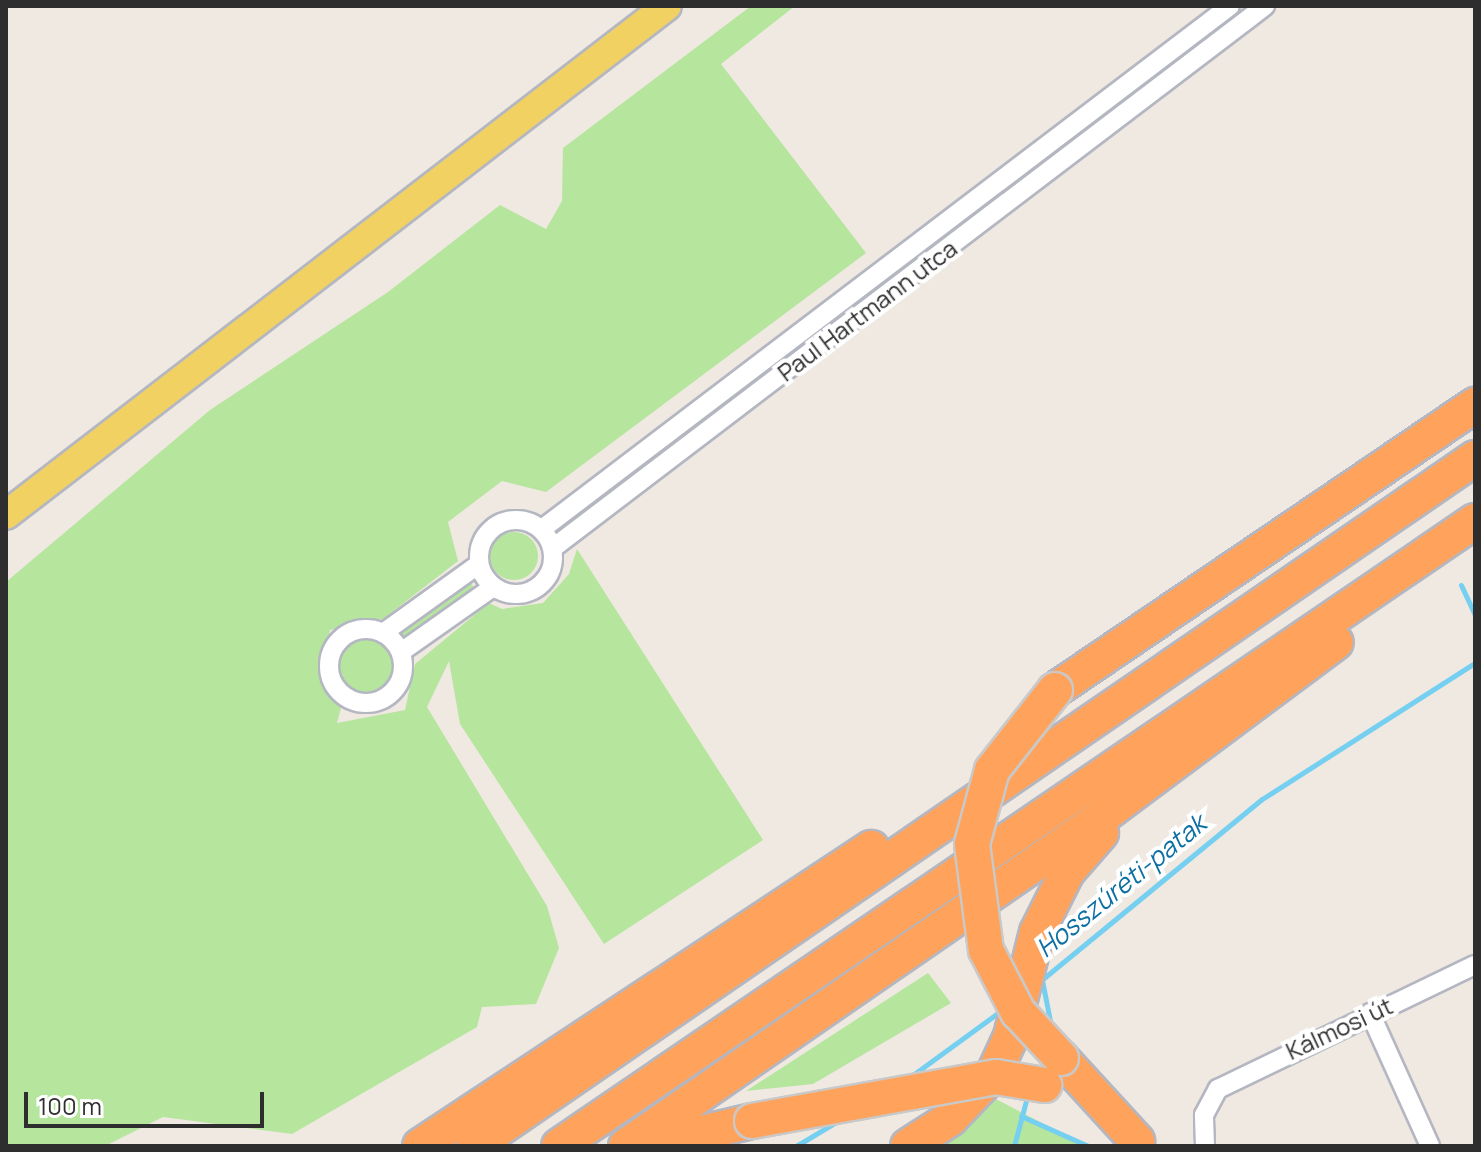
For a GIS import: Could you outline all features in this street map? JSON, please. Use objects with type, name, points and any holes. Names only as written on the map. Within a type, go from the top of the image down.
[{"type":"highway","points":[[1138,1143],[1052,1072],[986,950],[972,844],[992,770],[1055,690],[1475,405]]},
{"type":"highway","points":[[474,1146],[1475,458]]},
{"type":"highway","points":[[559,1146],[1475,521]]},
{"type":"highway","points":[[626,1146],[1167,768],[1475,532]]},
{"type":"highway","points":[[420,1146],[758,917],[1005,765],[1076,731]]},
{"type":"highway","points":[[908,1146],[975,1096],[1011,1036],[1027,959],[1067,872],[1167,768]]},
{"type":"highway","points":[[646,1146],[752,1121],[996,1077],[1052,1072]]},
{"type":"main road","points":[[6,515],[667,6]]},
{"type":"street","name":"Paul Hartmann utca","points":[[542,529],[1230,6]]},
{"type":"street","name":"Paul Hartmann utca","points":[[553,548],[1265,6]]},
{"type":"street","points":[[526,520],[542,529],[553,548],[552,567],[534,590],[516,595],[493,587],[479,564],[482,541],[496,525],[526,520]]},
{"type":"street","points":[[383,633],[401,652],[398,686],[382,699],[357,702],[333,683],[329,659],[337,643],[353,631],[383,633],[479,564]]},
{"type":"street","points":[[401,652],[493,587]]},
{"type":"street","name":"Kálmosi út","points":[[1205,1146],[1209,1100],[1257,1067],[1475,965]]},
{"type":"street","points":[[1370,1013],[1430,1146]]},
{"type":"green space","points":[[751,6],[795,6],[721,64],[866,253],[546,492],[502,481],[448,522],[458,561],[383,619],[330,630],[321,675],[341,708],[337,723],[405,710],[415,664],[489,603],[502,609],[543,603],[569,574],[577,549],[763,840],[604,944],[460,724],[449,661],[427,707],[547,906],[559,948],[536,1004],[482,1007],[477,1027],[292,1134],[163,1117],[105,1146],[6,1146],[6,582],[210,410],[388,292],[500,205],[546,229],[562,201],[563,148]]},
{"type":"green space","points":[[514,532],[531,539],[538,556],[531,573],[514,580],[497,573],[490,556],[497,539]]},
{"type":"green space","points":[[469,580],[476,591],[401,638],[394,627]]},
{"type":"green space","points":[[368,637],[380,639],[389,646],[396,655],[396,679],[389,688],[380,695],[368,697],[356,695],[347,688],[340,679],[338,667],[340,655],[347,646],[356,639]]},
{"type":"green space","points":[[928,973],[951,1003],[813,1084],[746,1091]]},
{"type":"green space","points":[[992,1097],[1086,1146],[935,1146]]},
{"type":"waterway","points":[[1461,585],[1475,615]]},
{"type":"waterway","name":"Hosszúréti-patak","points":[[1039,982],[1262,799],[1475,663]]},
{"type":"waterway","points":[[1042,980],[1052,1031]]},
{"type":"waterway","name":"Hosszúréti-patak","points":[[910,1077],[1002,1010]]},
{"type":"waterway","points":[[1014,1146],[1028,1093]]},
{"type":"waterway","points":[[1021,1116],[1088,1146]]},
{"type":"waterway","name":"Hosszúréti-patak","points":[[796,1146],[836,1122]]}]
